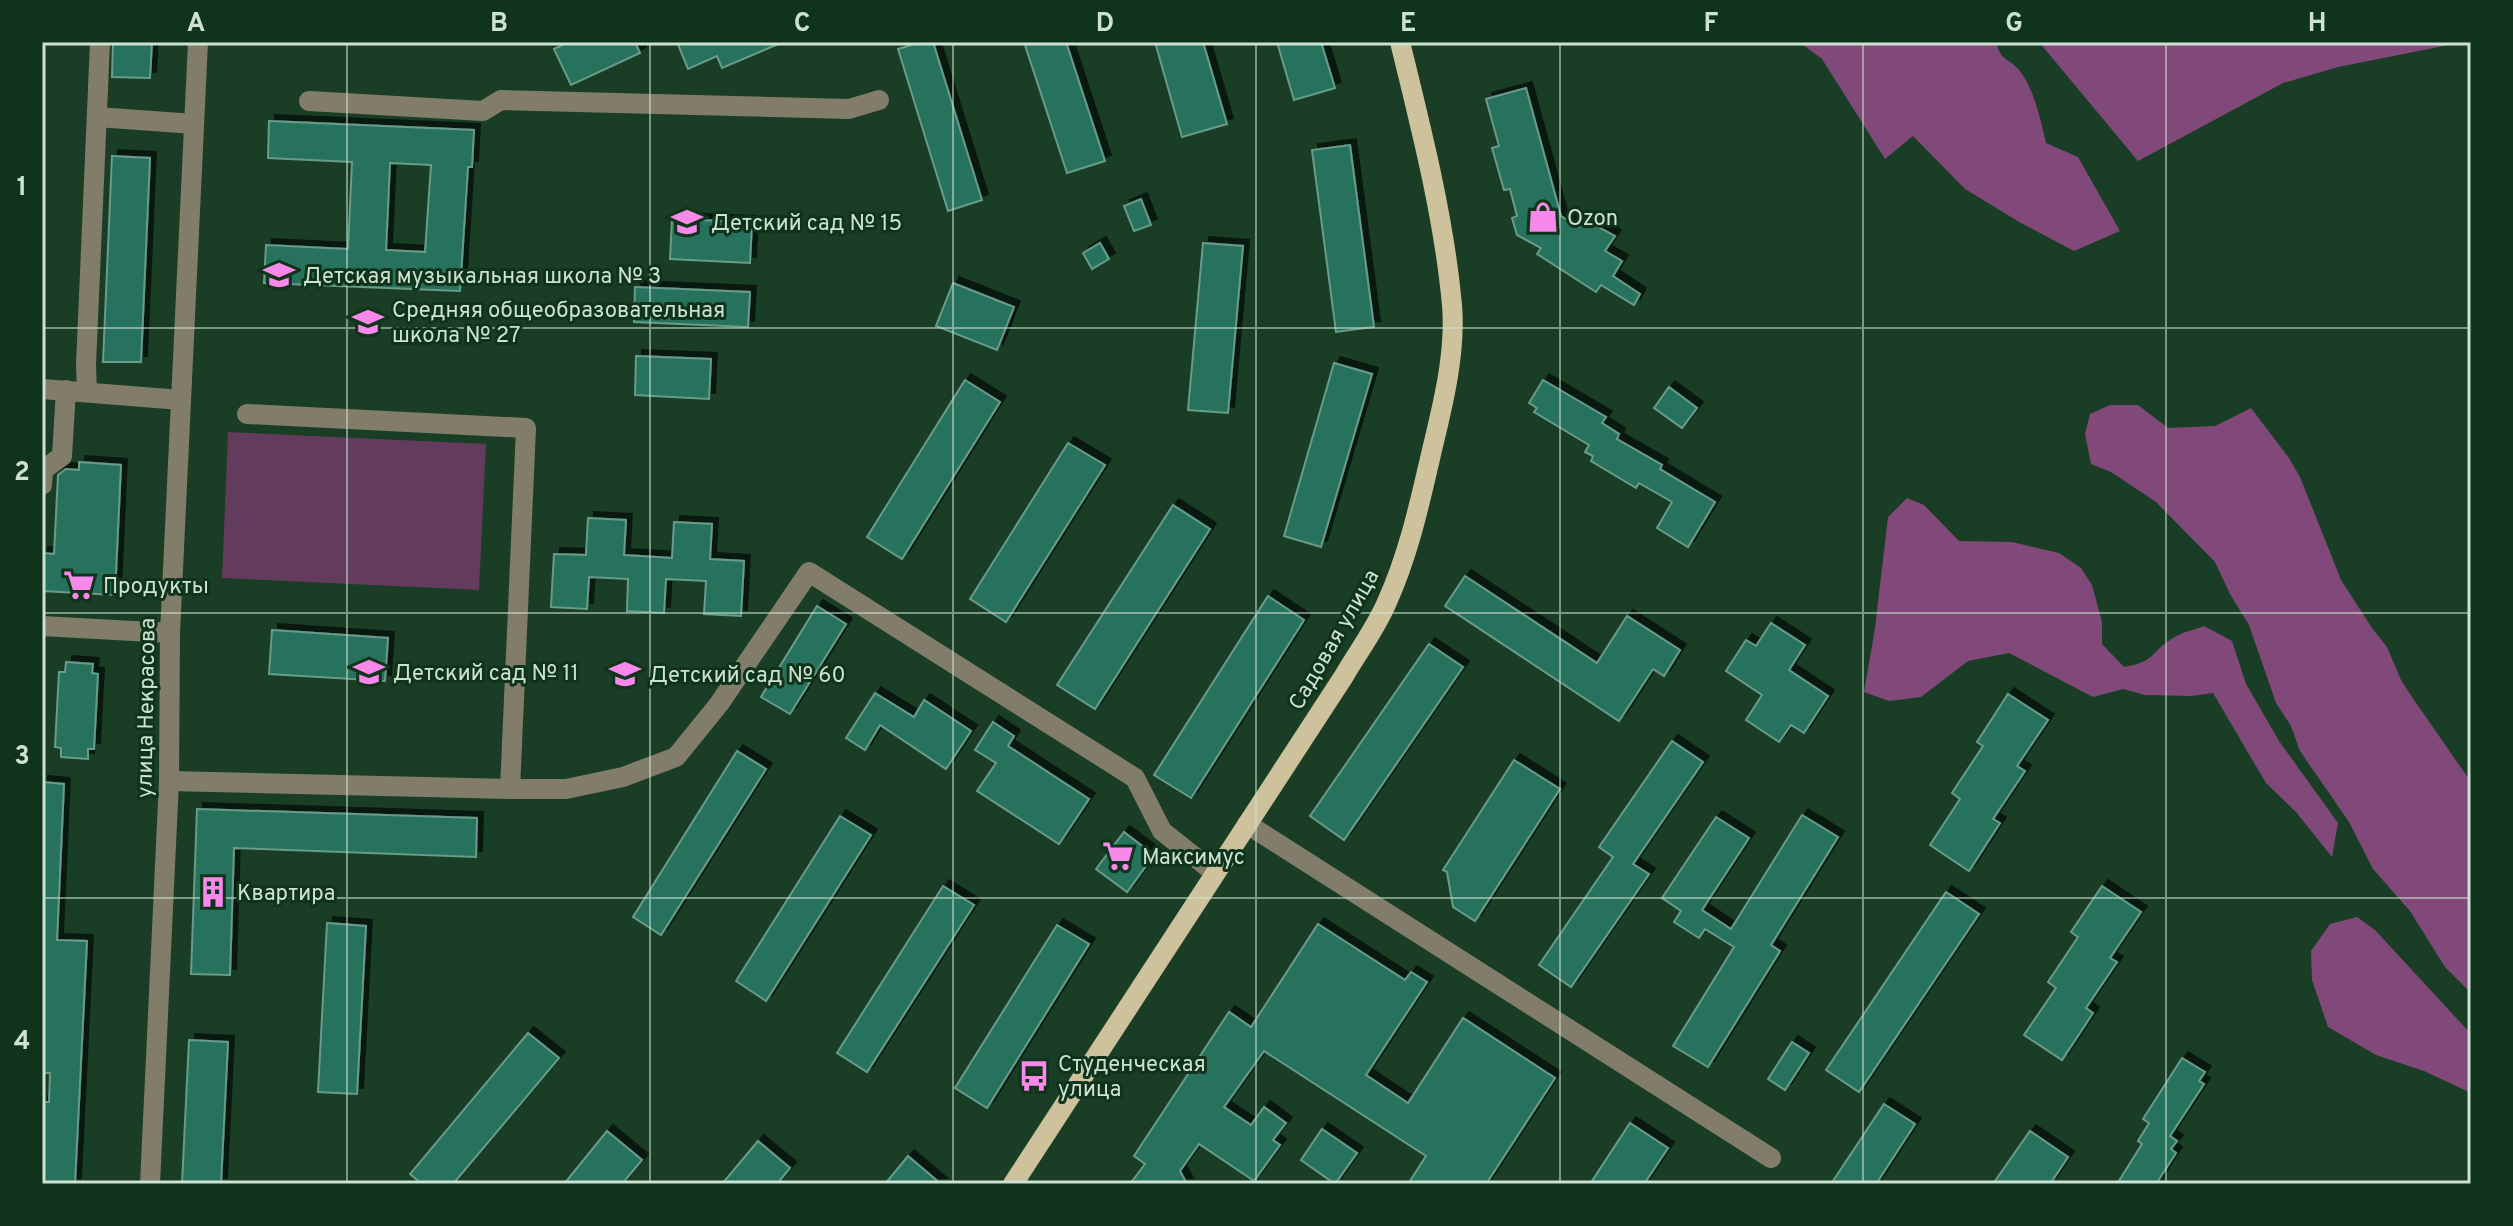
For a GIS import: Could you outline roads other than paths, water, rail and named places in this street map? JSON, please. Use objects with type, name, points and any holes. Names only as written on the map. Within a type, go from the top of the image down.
[{"type":"main road","name":"Садовая улица","points":[[1013,1184],[1344,676],[1386,606],[1416,523],[1450,363],[1452,307],[1437,208],[1400,42]]},
{"type":"street","points":[[87,392],[100,42]]},
{"type":"street","name":"улица Некрасова","points":[[150,1184],[169,781],[170,633],[198,42]]},
{"type":"street","points":[[309,101],[483,111],[501,100],[849,109],[879,100]]},
{"type":"street","points":[[97,117],[194,124]]},
{"type":"street","points":[[42,389],[181,400]]},
{"type":"street","points":[[42,485],[43,470],[62,456],[66,390]]},
{"type":"street","points":[[247,414],[526,428],[510,789]]},
{"type":"street","points":[[169,781],[566,789],[623,777],[676,757],[719,704],[809,572],[1135,778],[1162,831],[1215,873]]},
{"type":"street","points":[[42,626],[170,633]]},
{"type":"street","points":[[1247,824],[1771,1158]]},
{"type":"place","name":"Ozon","points":[[1543,217]]},
{"type":"place","name":"Детский сад № 15","points":[[687,222]]},
{"type":"place","name":"Детская музыкальная школа № 3","points":[[279,275]]},
{"type":"place","name":"Средняя общеобразовательная школа № 27","points":[[368,322]]},
{"type":"place","name":"Продукты","points":[[79,585]]},
{"type":"place","name":"Детский сад № 11","points":[[369,672]]},
{"type":"place","name":"Детский сад № 60","points":[[625,674]]},
{"type":"place","name":"Максимус","points":[[1118,856]]},
{"type":"place","name":"Квартира","points":[[213,892]]},
{"type":"place","name":"Студенческая улица","points":[[1034,1076]]}]
